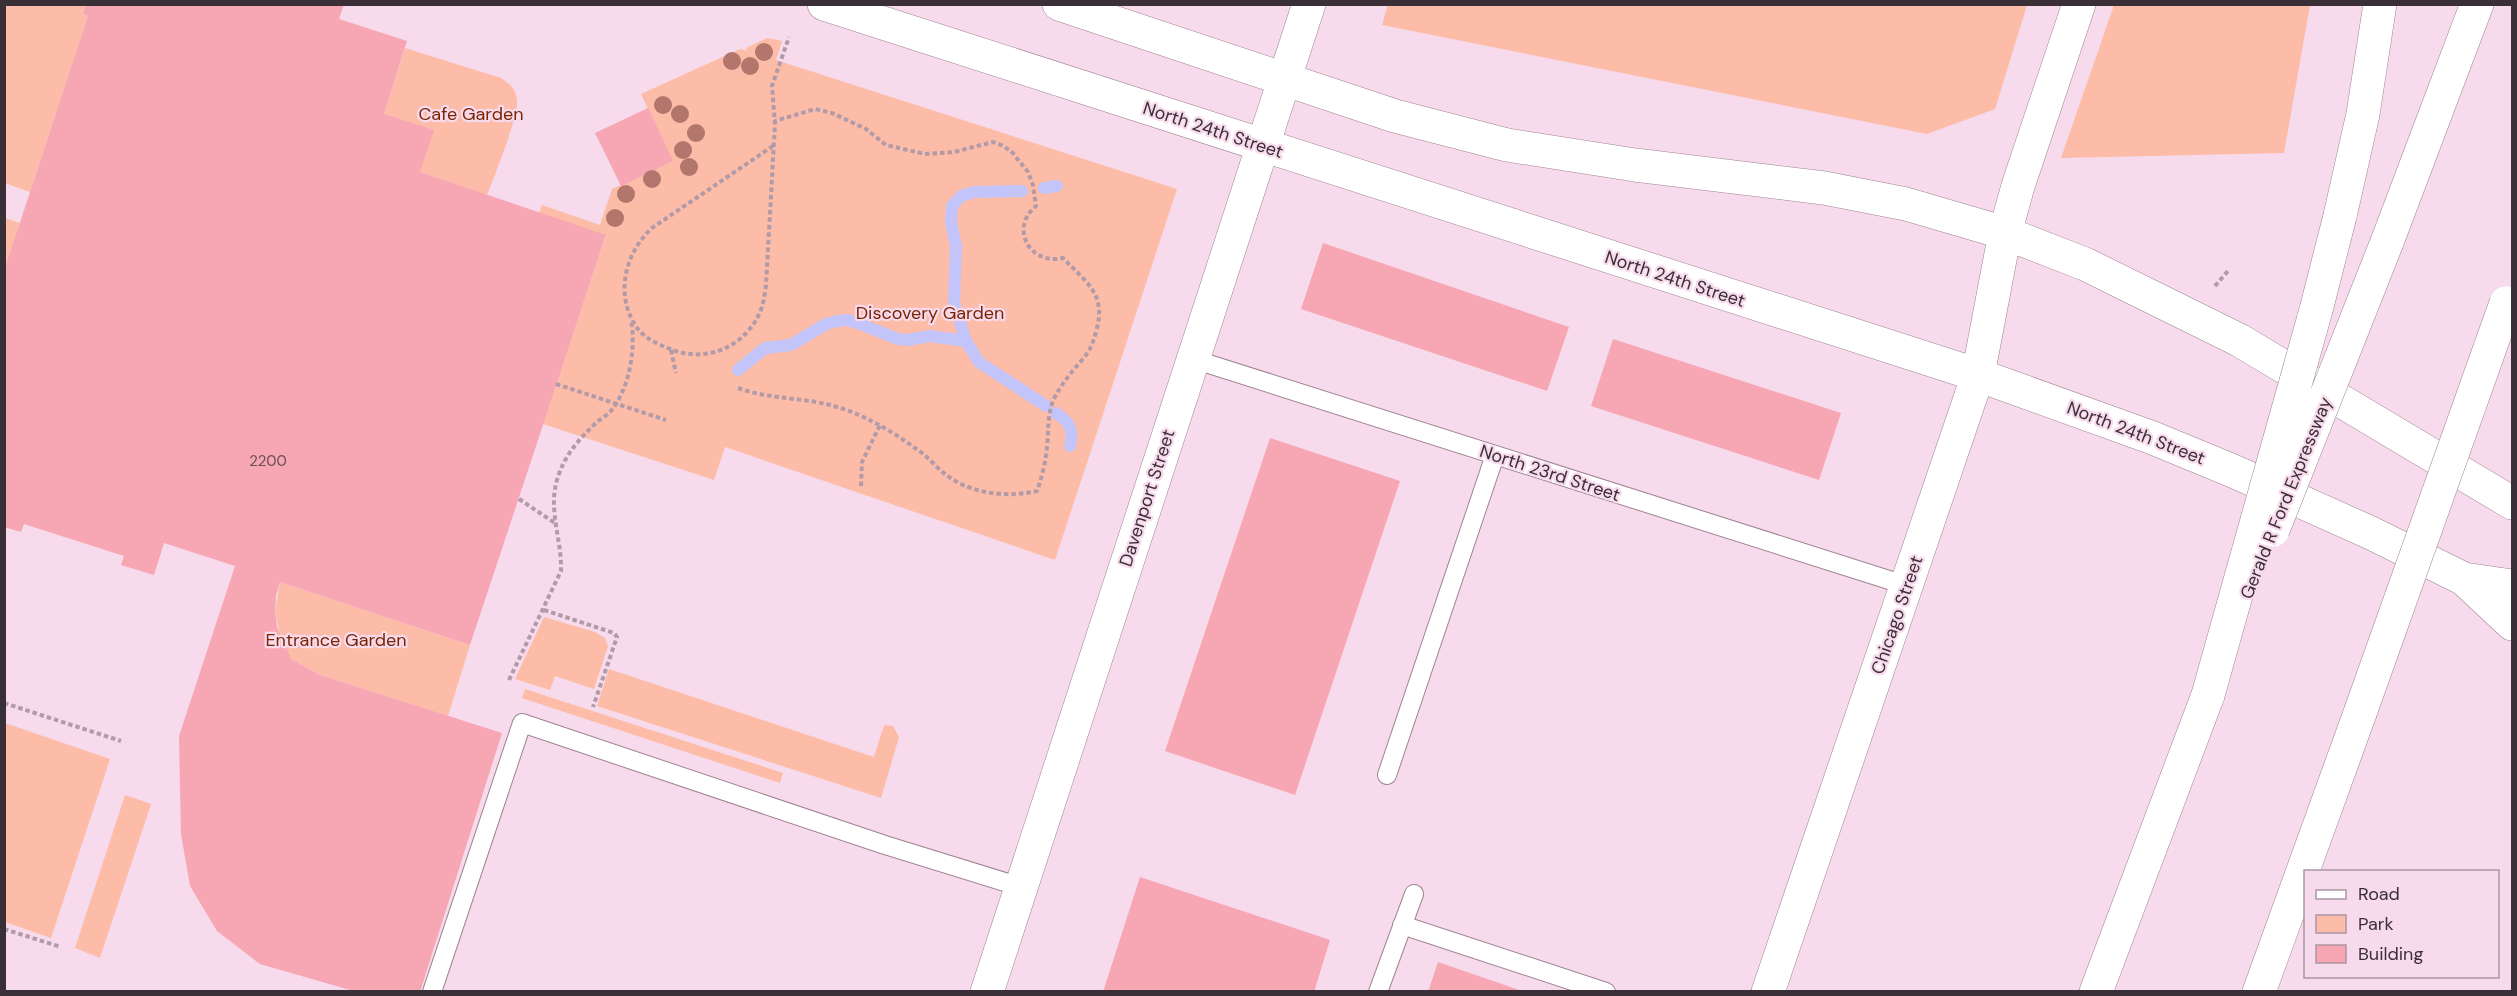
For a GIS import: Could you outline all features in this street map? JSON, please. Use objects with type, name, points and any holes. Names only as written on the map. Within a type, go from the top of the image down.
[{"type":"main road","name":"North 24th Street","points":[[824,4],[1978,375],[2153,438],[2233,471],[2371,533],[2464,579],[2512,586]]},
{"type":"main road","points":[[1059,4],[1395,116],[1507,145],[1624,164],[1824,188],[1906,204],[2005,233],[2085,264],[2239,340],[2512,502]]},
{"type":"main road","name":"Davenport Street","points":[[987,992],[1309,4]]},
{"type":"main road","name":"Chicago Street","points":[[1768,992],[1978,375],[2005,233],[2018,186],[2079,4]]},
{"type":"main road","points":[[2208,695],[2316,310],[2340,216],[2362,114],[2380,4]]},
{"type":"main road","name":"Gerald R Ford Expressway","points":[[2096,992],[2208,695],[2387,242],[2477,4]]},
{"type":"main road","points":[[2259,992],[2509,295]]},
{"type":"main road","points":[[2464,579],[2512,624]]},
{"type":"lane","name":"North 23rd Street","points":[[1193,359],[1908,586]]},
{"type":"lane","points":[[1387,775],[1495,455]]},
{"type":"lane","points":[[432,992],[522,723],[885,845],[1021,887]]},
{"type":"lane","points":[[1378,992],[1414,894]]},
{"type":"lane","points":[[1402,925],[1606,992]]},
{"type":"path","points":[[630,314],[638,329],[654,342],[671,350],[698,355],[716,353],[736,343],[752,327],[762,307],[766,285],[775,121],[772,86],[789,37]]},
{"type":"path","points":[[738,388],[772,397],[837,406],[880,425],[923,453],[956,481],[1002,495],[1037,491],[1047,448],[1048,417],[1061,385],[1091,348],[1099,320],[1100,306],[1096,294],[1063,258],[1046,260],[1030,249],[1023,230],[1030,211],[1036,206],[1033,185],[1028,172],[1011,151],[993,142],[954,152],[925,154],[886,145],[866,129],[832,112],[815,109],[775,121]]},
{"type":"path","points":[[509,680],[561,571],[555,523],[555,490],[563,464],[580,438],[609,413],[621,396],[630,365],[633,334],[626,294],[626,269],[643,236],[773,146]]},
{"type":"path","points":[[671,350],[676,373]]},
{"type":"path","points":[[556,384],[666,420]]},
{"type":"path","points":[[861,486],[862,462],[880,425]]},
{"type":"path","points":[[519,499],[555,523]]},
{"type":"path","points":[[543,610],[614,633],[617,637],[593,707]]},
{"type":"path","points":[[4,703],[121,741]]},
{"type":"path","points":[[4,929],[61,947]]},
{"type":"green space","points":[[5,4],[86,5],[83,14],[88,16],[30,192],[5,183]]},
{"type":"green space","points":[[1388,4],[2027,5],[1995,109],[1927,134],[1382,25]]},
{"type":"green space","points":[[2114,5],[2310,5],[2284,153],[2061,158]]},
{"type":"green space","name":"Discovery Garden","points":[[767,38],[782,41],[776,60],[1177,189],[1055,560],[725,447],[714,480],[543,424],[606,236],[539,213],[542,205],[600,225],[612,189],[625,183],[651,115],[641,94],[740,49],[747,51],[746,48]]},
{"type":"green space","name":"Cafe Garden","points":[[405,48],[501,78],[514,90],[517,108],[487,195],[420,172],[384,114]]},
{"type":"green space","points":[[5,218],[20,223],[5,271]]},
{"type":"green space","name":"Entrance Garden","points":[[280,582],[470,645],[448,716],[320,675],[291,659],[281,640],[275,612]]},
{"type":"green space","points":[[544,617],[595,632],[605,638],[608,646],[594,689],[555,676],[550,690],[515,679]]},
{"type":"green space","points":[[609,669],[874,757],[883,728],[885,725],[893,726],[899,737],[881,798],[597,706]]},
{"type":"green space","points":[[525,689],[783,773],[780,783],[522,698]]},
{"type":"green space","points":[[5,723],[110,759],[51,938],[5,922]]},
{"type":"green space","points":[[125,795],[151,804],[100,958],[75,948]]},
{"type":"building","points":[[86,4],[344,4],[339,19],[407,41],[384,114],[434,130],[420,172],[606,235],[470,645],[280,582],[276,596],[277,627],[291,659],[320,675],[502,733],[420,992],[357,992],[260,964],[217,931],[190,886],[181,834],[179,736],[235,566],[164,543],[154,575],[121,565],[124,556],[24,524],[21,532],[4,527],[4,271],[88,16],[83,14]]},
{"type":"building","points":[[648,108],[673,161],[621,186],[595,133]]},
{"type":"building","points":[[1323,243],[1569,327],[1547,391],[1301,309]]},
{"type":"building","points":[[1613,339],[1841,413],[1819,480],[1591,406]]},
{"type":"building","points":[[1270,438],[1400,481],[1295,795],[1165,751]]},
{"type":"building","points":[[1140,877],[1330,940],[1314,992],[1103,992]]},
{"type":"building","points":[[1438,962],[1522,991],[1522,992],[1428,992]]},
{"type":"waterway","points":[[1044,188],[1057,186]]},
{"type":"waterway","points":[[1022,191],[974,192],[961,196],[952,206],[951,222],[956,246],[954,302],[966,341],[979,362],[1046,406]]},
{"type":"waterway","points":[[738,370],[765,348],[791,345],[826,324],[837,321],[848,320],[898,339],[908,340],[929,336],[966,341]]},
{"type":"waterway","points":[[1056,413],[1070,427],[1070,446]]}]
